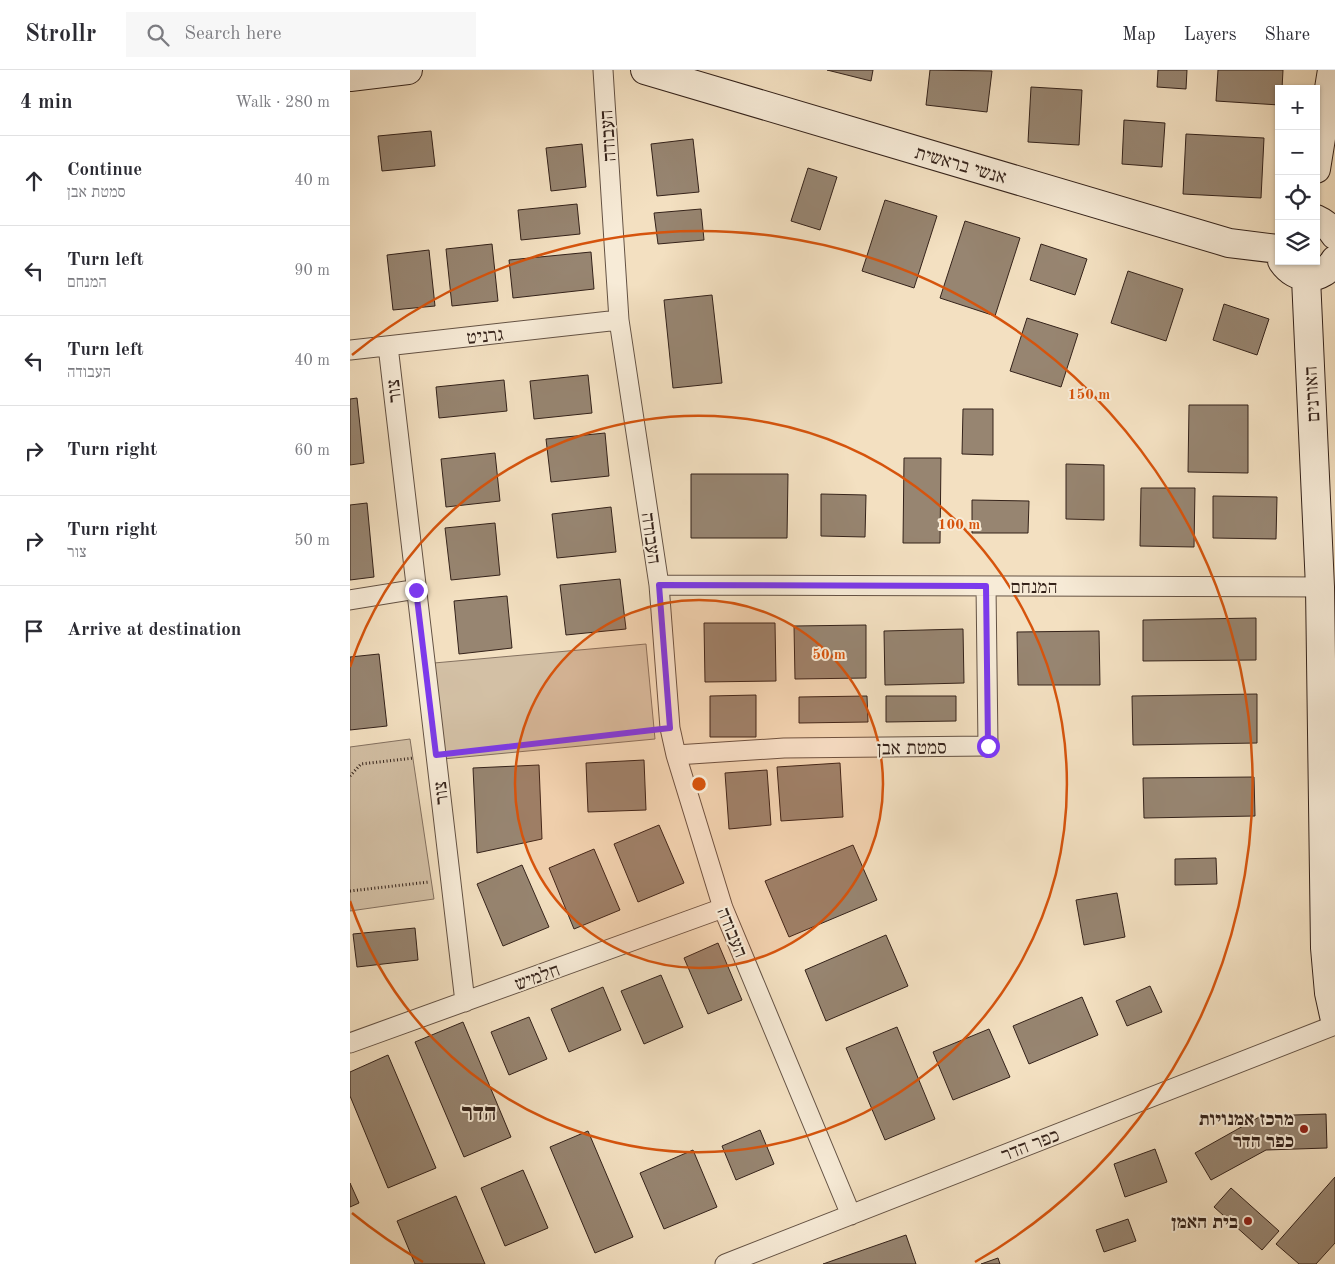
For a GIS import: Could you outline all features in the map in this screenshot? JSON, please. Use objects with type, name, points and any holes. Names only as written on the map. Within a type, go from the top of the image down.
[{"type":"street","points":[[350,76],[408,70]]},
{"type":"street","name":"העבודה","points":[[603,70],[619,320],[659,585],[670,728],[676,755],[723,908],[851,1215]]},
{"type":"street","name":"אנשי בראשית","points":[[645,70],[1229,243],[1275,249]]},
{"type":"street","points":[[1320,144],[1332,70]]},
{"type":"street","points":[[1319,220],[1332,229],[1335,235]]},
{"type":"street","points":[[1285,265],[1288,270],[1296,275],[1306,278],[1323,274],[1335,260]]},
{"type":"street","name":"האורנים","points":[[1306,278],[1320,587],[1325,948],[1329,993],[1335,1020]]},
{"type":"street","name":"גרניט","points":[[350,350],[619,320]]},
{"type":"street","name":"צור","points":[[388,346],[465,1002]]},
{"type":"street","name":"המנחם","points":[[659,585],[1320,587]]},
{"type":"street","name":"סמטת אבן","points":[[676,755],[784,748],[988,746],[986,586]]},
{"type":"street","points":[[350,600],[416,590]]},
{"type":"street","name":"חלמיש","points":[[350,1043],[723,908]]},
{"type":"street","name":"כפר הדר","points":[[725,1264],[1335,1025]]},
{"type":"path","points":[[350,776],[361,764],[670,728]]},
{"type":"path","points":[[350,891],[450,879]]},
{"type":"shaded area","points":[[646,644],[655,739],[443,759],[434,663]]},
{"type":"shaded area","points":[[410,739],[434,899],[350,911],[350,747]]},
{"type":"building","points":[[827,70],[873,70],[871,81]]},
{"type":"building","points":[[930,70],[992,71],[987,112],[926,105]]},
{"type":"building","points":[[1158,70],[1187,70],[1186,89],[1157,87]]},
{"type":"building","points":[[1218,70],[1283,70],[1282,85],[1275,85],[1275,105],[1216,101]]},
{"type":"building","points":[[1031,87],[1082,90],[1079,145],[1028,142]]},
{"type":"building","points":[[1124,120],[1165,123],[1162,167],[1122,164]]},
{"type":"building","points":[[431,131],[435,166],[382,171],[378,136]]},
{"type":"building","points":[[1186,134],[1264,138],[1261,198],[1183,194]]},
{"type":"building","points":[[693,139],[699,192],[657,196],[651,144]]},
{"type":"building","points":[[582,144],[586,187],[551,191],[546,148]]},
{"type":"building","points":[[808,168],[837,177],[820,230],[791,221]]},
{"type":"building","points":[[885,200],[937,216],[914,288],[862,271]]},
{"type":"building","points":[[577,204],[580,234],[521,240],[518,210]]},
{"type":"building","points":[[701,209],[704,240],[658,244],[654,213]]},
{"type":"building","points":[[965,221],[1020,238],[995,316],[940,298]]},
{"type":"building","points":[[492,244],[498,301],[452,306],[446,249]]},
{"type":"building","points":[[1041,244],[1087,259],[1075,295],[1030,280]]},
{"type":"building","points":[[429,250],[435,306],[393,310],[387,255]]},
{"type":"building","points":[[591,252],[594,289],[513,298],[509,260]]},
{"type":"building","points":[[1128,271],[1183,289],[1166,341],[1111,323]]},
{"type":"building","points":[[712,295],[722,383],[673,388],[664,300]]},
{"type":"building","points":[[1224,304],[1269,319],[1257,355],[1213,340]]},
{"type":"building","points":[[1027,318],[1078,334],[1061,387],[1010,371]]},
{"type":"building","points":[[588,375],[592,413],[534,419],[530,381]]},
{"type":"building","points":[[504,380],[507,411],[439,418],[436,387]]},
{"type":"building","points":[[357,398],[364,463],[350,465],[350,399]]},
{"type":"building","points":[[1189,405],[1248,405],[1248,473],[1188,472]]},
{"type":"building","points":[[963,409],[993,409],[993,455],[962,454]]},
{"type":"building","points":[[605,433],[609,476],[551,482],[546,439]]},
{"type":"building","points":[[495,453],[500,501],[446,507],[441,459]]},
{"type":"building","points":[[904,458],[941,458],[940,543],[903,543]]},
{"type":"building","points":[[1066,464],[1104,465],[1104,520],[1066,519]]},
{"type":"building","points":[[691,474],[788,474],[787,538],[691,538]]},
{"type":"building","points":[[1141,488],[1195,488],[1194,547],[1140,546]]},
{"type":"building","points":[[821,494],[866,495],[865,537],[821,536]]},
{"type":"building","points":[[1213,496],[1277,497],[1276,539],[1213,538]]},
{"type":"building","points":[[972,500],[1029,501],[1028,533],[972,533]]},
{"type":"building","points":[[367,503],[374,577],[350,580],[350,505]]},
{"type":"building","points":[[611,507],[616,552],[557,558],[552,514]]},
{"type":"building","points":[[495,523],[500,575],[451,580],[445,528]]},
{"type":"building","points":[[620,579],[626,629],[566,635],[560,585]]},
{"type":"building","points":[[507,596],[512,648],[459,654],[454,601]]},
{"type":"building","points":[[1256,618],[1256,660],[1143,661],[1143,620]]},
{"type":"building","points":[[704,623],[775,623],[776,681],[705,682]]},
{"type":"building","points":[[866,625],[866,678],[795,679],[794,626]]},
{"type":"building","points":[[963,629],[964,683],[885,685],[884,631]]},
{"type":"building","points":[[1099,631],[1100,685],[1018,685],[1017,632]]},
{"type":"building","points":[[379,654],[387,726],[350,730],[350,657]]},
{"type":"building","points":[[1257,694],[1257,743],[1133,745],[1132,696]]},
{"type":"building","points":[[756,695],[756,737],[710,737],[710,696]]},
{"type":"building","points":[[867,696],[868,722],[799,723],[799,697]]},
{"type":"building","points":[[886,696],[956,696],[956,721],[886,722]]},
{"type":"building","points":[[644,760],[646,810],[588,812],[586,763]]},
{"type":"building","points":[[840,763],[843,817],[781,821],[777,767]]},
{"type":"building","points":[[539,765],[542,839],[477,853],[473,768]]},
{"type":"building","points":[[767,770],[771,825],[729,829],[725,773]]},
{"type":"building","points":[[1254,777],[1255,816],[1144,818],[1143,778]]},
{"type":"building","points":[[659,825],[684,883],[638,902],[614,844]]},
{"type":"building","points":[[853,845],[877,900],[789,937],[765,881]]},
{"type":"building","points":[[594,849],[620,910],[574,929],[549,868]]},
{"type":"building","points":[[1216,858],[1217,884],[1175,885],[1175,859]]},
{"type":"building","points":[[522,865],[549,927],[503,946],[477,884]]},
{"type":"building","points":[[1117,893],[1125,937],[1084,945],[1076,900]]},
{"type":"building","points":[[415,928],[418,960],[357,967],[353,934]]},
{"type":"building","points":[[886,935],[908,986],[826,1021],[805,970]]},
{"type":"building","points":[[718,943],[742,1000],[708,1014],[684,958]]},
{"type":"building","points":[[661,975],[683,1027],[644,1044],[621,991]]},
{"type":"building","points":[[1150,986],[1162,1012],[1127,1026],[1116,1001]]},
{"type":"building","points":[[603,987],[621,1030],[569,1052],[551,1009]]},
{"type":"building","points":[[1082,997],[1098,1035],[1029,1064],[1013,1026]]},
{"type":"building","points":[[529,1017],[547,1059],[509,1075],[491,1032]]},
{"type":"building","points":[[463,1022],[511,1137],[464,1157],[415,1042]]},
{"type":"building","points":[[897,1027],[935,1119],[885,1140],[846,1048]]},
{"type":"building","points":[[989,1029],[1010,1077],[953,1100],[933,1052]]},
{"type":"building","points":[[388,1055],[436,1168],[388,1188],[350,1096],[350,1072]]},
{"type":"building","points":[[1326,1114],[1327,1148],[1266,1150],[1211,1180],[1195,1153],[1261,1116]]},
{"type":"building","points":[[760,1130],[774,1164],[736,1180],[722,1146]]},
{"type":"building","points":[[588,1131],[633,1237],[595,1253],[550,1147]]},
{"type":"building","points":[[1155,1149],[1167,1182],[1125,1197],[1114,1164]]},
{"type":"building","points":[[693,1150],[717,1207],[664,1229],[640,1173]]},
{"type":"building","points":[[523,1170],[548,1228],[505,1246],[481,1188]]},
{"type":"building","points":[[1335,1177],[1335,1243],[1316,1264],[1299,1264],[1276,1244]]},
{"type":"building","points":[[350,1183],[359,1203],[350,1207]]},
{"type":"building","points":[[1231,1188],[1279,1231],[1262,1250],[1214,1207]]},
{"type":"building","points":[[456,1196],[485,1264],[415,1264],[397,1221]]},
{"type":"building","points":[[1128,1219],[1136,1241],[1104,1252],[1096,1230]]},
{"type":"building","points":[[906,1235],[916,1264],[823,1264]]},
{"type":"building","points":[[998,1258],[1000,1264],[981,1264]]},
{"type":"place","name":"מרכז אמנויות כפר הדר","points":[[1304,1129]]},
{"type":"place","name":"בית האמן","points":[[1248,1221]]},
{"type":"district","name":"הדר","points":[[479,1112]]},
{"type":"route","points":[[416,590],[436,755],[670,728],[659,585],[986,586],[988,746]]}]
